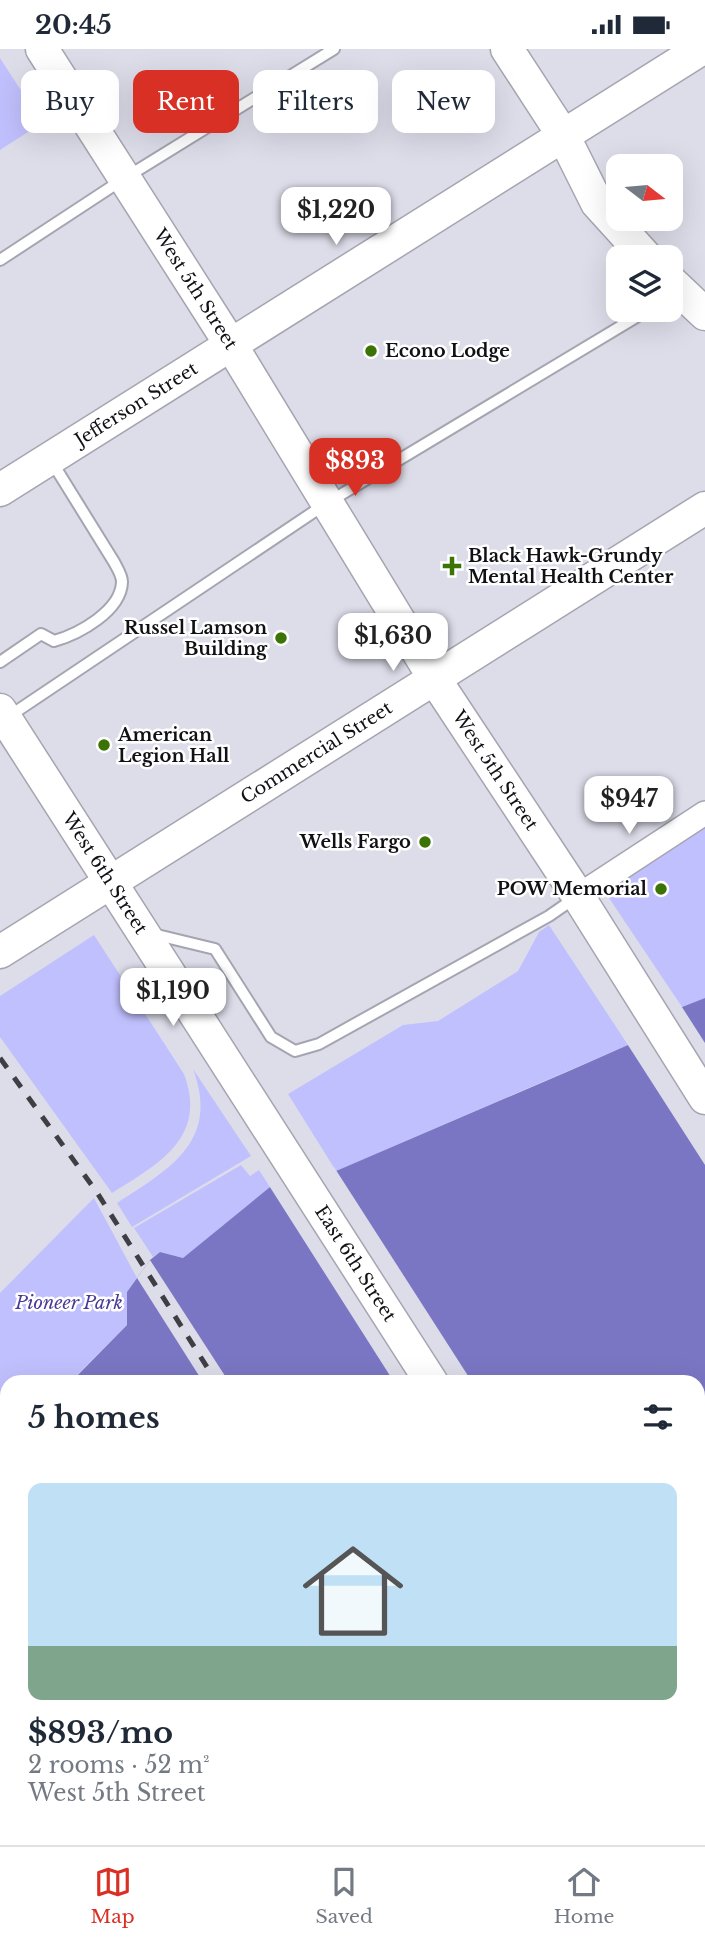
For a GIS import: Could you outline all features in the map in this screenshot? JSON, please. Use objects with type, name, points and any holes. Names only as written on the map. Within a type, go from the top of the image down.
[{"type":"main road","name":"West 5th Street","points":[[42,49],[231,345],[434,678],[578,896],[705,1098]]},
{"type":"main road","points":[[508,49],[563,135],[597,203],[635,245]]},
{"type":"main road","name":"Jefferson Street","points":[[0,491],[701,49]]},
{"type":"main road","points":[[683,297],[705,314]]},
{"type":"main road","name":"Commercial Street","points":[[0,952],[705,508]]},
{"type":"main road","name":"West 6th Street","points":[[2,717],[281,1143]]},
{"type":"main road","name":"East 6th Street","points":[[281,1143],[427,1375]]},
{"type":"street","points":[[578,896],[705,813]]},
{"type":"lane","points":[[0,260],[125,178],[334,49]]},
{"type":"lane","points":[[2,717],[327,503],[628,322]]},
{"type":"lane","points":[[0,662],[41,634],[54,641],[68,637],[108,610],[119,597],[122,579],[114,562],[50,459]]},
{"type":"lane","points":[[140,931],[215,949],[271,1037],[295,1051],[319,1044],[549,916],[578,896]]},
{"type":"green space","points":[[0,58],[21,90],[21,133],[26,133],[0,150]]},
{"type":"green space","points":[[705,826],[705,998],[682,1007],[609,898],[615,882]]},
{"type":"green space","points":[[549,925],[628,1045],[336,1171],[288,1094],[403,1025],[438,1021],[518,971],[539,932]]},
{"type":"green space","points":[[94,935],[184,1074],[190,1096],[189,1116],[184,1132],[174,1147],[146,1171],[112,1193],[0,1037],[0,996]]},
{"type":"green space","points":[[193,1069],[251,1156],[132,1227],[117,1203],[171,1165],[195,1134],[200,1116],[200,1094]]},
{"type":"green space","points":[[241,1165],[250,1176],[259,1170],[270,1187],[183,1258],[160,1252],[153,1257],[134,1228]]},
{"type":"green space","name":"Pioneer Park","points":[[94,1198],[137,1278],[127,1292],[127,1325],[77,1375],[0,1375],[0,1293]]},
{"type":"shaded area","points":[[705,998],[705,1375],[78,1375],[127,1325],[127,1292],[150,1260],[160,1252],[183,1258],[270,1187],[336,1171],[569,1071],[628,1045],[682,1007]]},
{"type":"pier","points":[[680,1004],[705,1043],[705,1165],[626,1042]]},
{"type":"pier","points":[[334,1167],[468,1375],[390,1375],[268,1184]]},
{"type":"pier","points":[[150,1260],[224,1375],[199,1375],[137,1278]]},
{"type":"railway","points":[[0,1058],[98,1194],[212,1375]]},
{"type":"place","name":"Econo Lodge","points":[[371,351]]},
{"type":"place","name":"Black Hawk-Grundy Mental Health Center","points":[[452,566]]},
{"type":"place","name":"Russel Lamson Building","points":[[281,638]]},
{"type":"place","name":"American Legion Hall","points":[[104,745]]},
{"type":"place","name":"Wells Fargo","points":[[425,842]]},
{"type":"place","name":"POW Memorial","points":[[661,889]]}]
